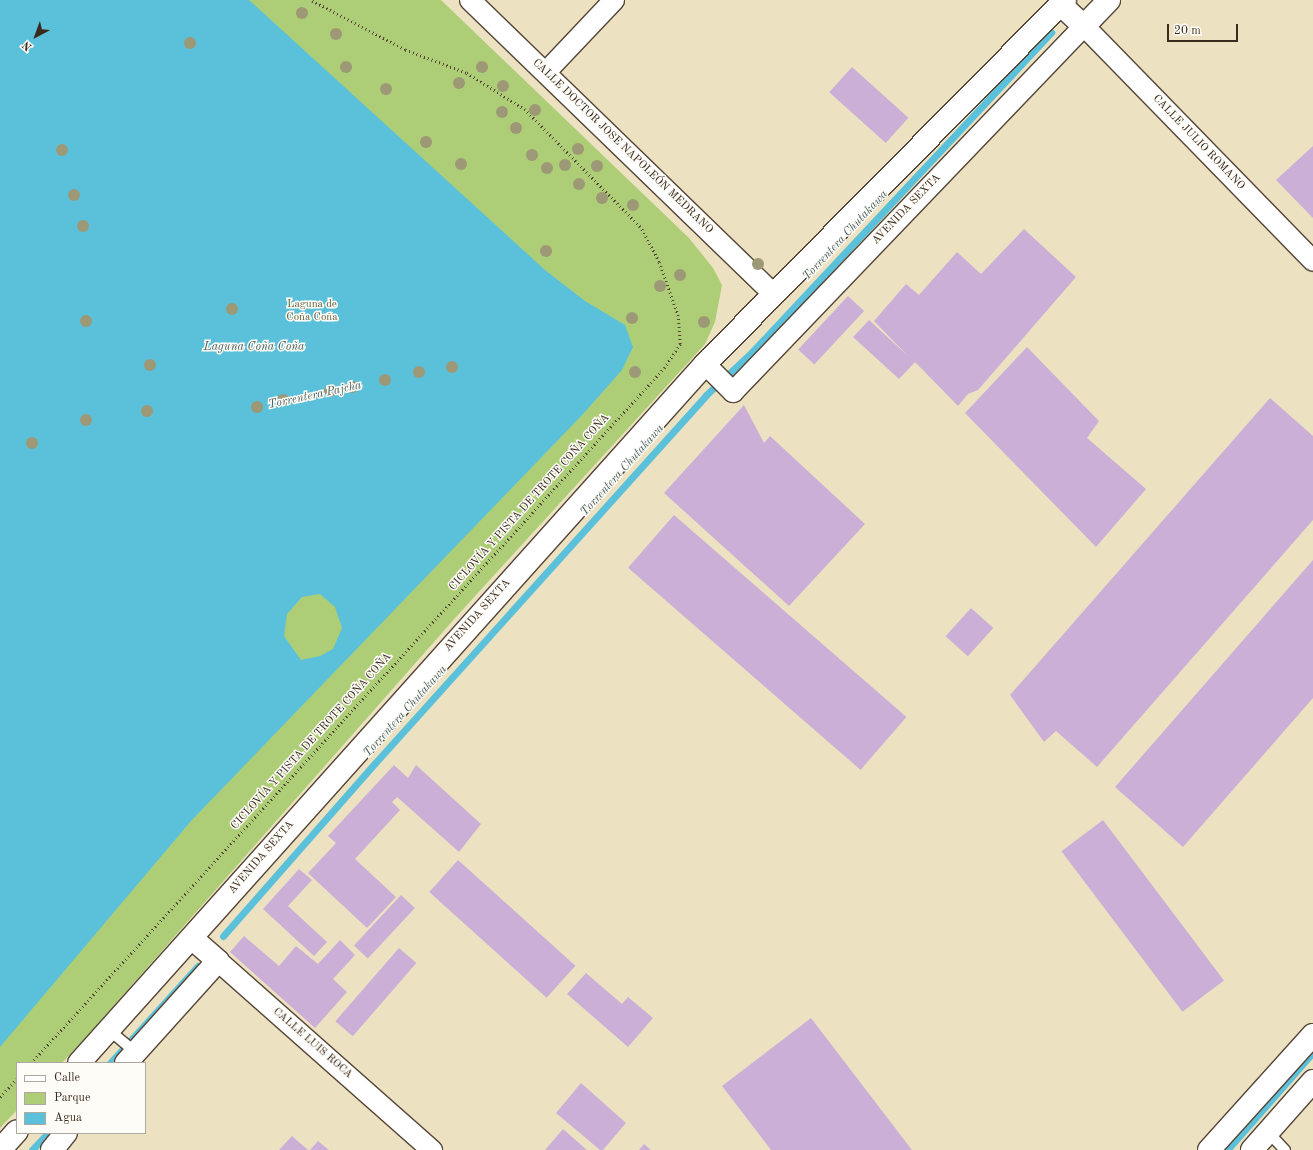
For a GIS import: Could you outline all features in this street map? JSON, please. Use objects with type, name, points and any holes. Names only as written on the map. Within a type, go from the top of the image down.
[{"type":"main road","name":"AVENIDA SEXTA","points":[[1084,26],[1109,0]]},
{"type":"main road","name":"AVENIDA SEXTA","points":[[125,1047],[192,938],[773,294],[1060,1]]},
{"type":"main road","points":[[1060,1],[1084,26]]},
{"type":"main road","name":"CALLE LUIS ROCA","points":[[192,938],[218,961]]},
{"type":"main road","name":"AVENIDA SEXTA","points":[[82,1062],[125,1047],[218,961]]},
{"type":"main road","points":[[1209,1150],[1313,1035]]},
{"type":"main road","points":[[1252,1150],[1313,1081]]},
{"type":"main road","points":[[0,1150],[16,1132]]},
{"type":"main road","points":[[52,1150],[65,1134]]},
{"type":"street","name":"CALLE DOCTOR JOSE NAPOLEÓN MEDRANO","points":[[470,0],[546,72],[773,294]]},
{"type":"street","points":[[546,72],[614,0]]},
{"type":"street","name":"CALLE JULIO ROMANO","points":[[1084,26],[1313,261]]},
{"type":"street","name":"AVENIDA SEXTA","points":[[707,366],[733,392],[1084,26]]},
{"type":"street","name":"CALLE LUIS ROCA","points":[[218,961],[432,1150]]},
{"type":"lane","points":[[1268,1132],[1285,1150]]},
{"type":"path","name":"CICLOVÍA Y PISTA DE TROTE COÑA COÑA","points":[[32,1062],[664,368],[680,344],[678,316],[660,262],[640,227],[593,176],[525,110],[466,73],[405,50],[310,0]]},
{"type":"path","points":[[0,1097],[16,1080]]},
{"type":"green space","name":"Laguna Coña Coña","points":[[0,0],[441,0],[689,238],[713,268],[722,285],[715,322],[705,344],[456,617],[63,1062],[16,1062],[16,1111],[0,1128]]},
{"type":"water","name":"Laguna Coña Coña","points":[[0,0],[249,0],[545,270],[585,301],[625,325],[633,347],[622,370],[584,413],[191,821],[0,1047]],"holes":[[[320,594],[335,607],[342,628],[333,649],[320,656],[301,660],[284,636],[287,614],[302,597]]]},
{"type":"building","points":[[852,67],[908,118],[886,143],[829,92]]},
{"type":"building","points":[[1313,146],[1313,218],[1276,180]]},
{"type":"building","points":[[1024,229],[1076,277],[978,390],[968,394],[958,406],[915,362],[899,379],[853,337],[869,320],[908,356],[874,321],[906,284],[919,295],[957,252],[981,274]]},
{"type":"building","points":[[848,296],[864,311],[814,364],[798,349]]},
{"type":"building","points":[[1027,347],[1099,421],[1087,438],[1146,489],[1096,547],[965,413]]},
{"type":"building","points":[[1270,398],[1313,436],[1313,520],[1097,767],[1056,731],[1044,742],[1010,695]]},
{"type":"building","points":[[744,405],[764,443],[770,436],[865,524],[789,606],[664,493]]},
{"type":"building","points":[[674,515],[906,717],[861,770],[628,568]]},
{"type":"building","points":[[1313,560],[1313,698],[1183,847],[1115,787]]},
{"type":"building","points":[[971,608],[993,628],[968,656],[946,636]]},
{"type":"building","points":[[394,765],[408,778],[416,765],[481,824],[459,852],[397,797],[392,802],[400,810],[355,859],[396,897],[367,928],[308,873],[336,843],[328,836]]},
{"type":"building","points":[[1103,820],[1224,981],[1182,1012],[1061,851]]},
{"type":"building","points":[[458,860],[575,966],[547,998],[429,892]]},
{"type":"building","points":[[299,869],[312,880],[288,906],[327,942],[314,956],[263,909]]},
{"type":"building","points":[[401,895],[415,908],[368,958],[354,945]]},
{"type":"building","points":[[244,936],[279,966],[296,946],[318,964],[340,940],[355,955],[333,979],[347,992],[315,1028],[230,952]]},
{"type":"building","points":[[399,948],[416,963],[353,1036],[335,1021]]},
{"type":"building","points":[[586,973],[622,1004],[628,997],[653,1018],[628,1047],[567,994]]},
{"type":"building","points":[[811,1018],[912,1150],[771,1150],[722,1086]]},
{"type":"building","points":[[581,1083],[626,1123],[603,1150],[600,1150],[556,1113]]},
{"type":"building","points":[[563,1129],[587,1150],[545,1150]]},
{"type":"building","points":[[292,1136],[308,1150],[279,1150]]},
{"type":"building","points":[[318,1141],[329,1150],[310,1150]]},
{"type":"building","points":[[644,1144],[651,1150],[639,1150]]},
{"type":"waterway","name":"Torrentera Chutakawa","points":[[223,936],[375,763],[706,395],[752,352],[1051,32]]},
{"type":"waterway","name":"Torrentera Chutakawa","points":[[111,1062],[198,966]]},
{"type":"waterway","points":[[1227,1150],[1313,1052]]},
{"type":"waterway","name":"Torrentera Chutakawa","points":[[32,1150],[47,1134]]},
{"type":"park label","name":"Laguna de Coña Coña","points":[[312,312]]},
{"type":"water label","name":"Torrentera Pajcha","points":[[315,396]]}]
